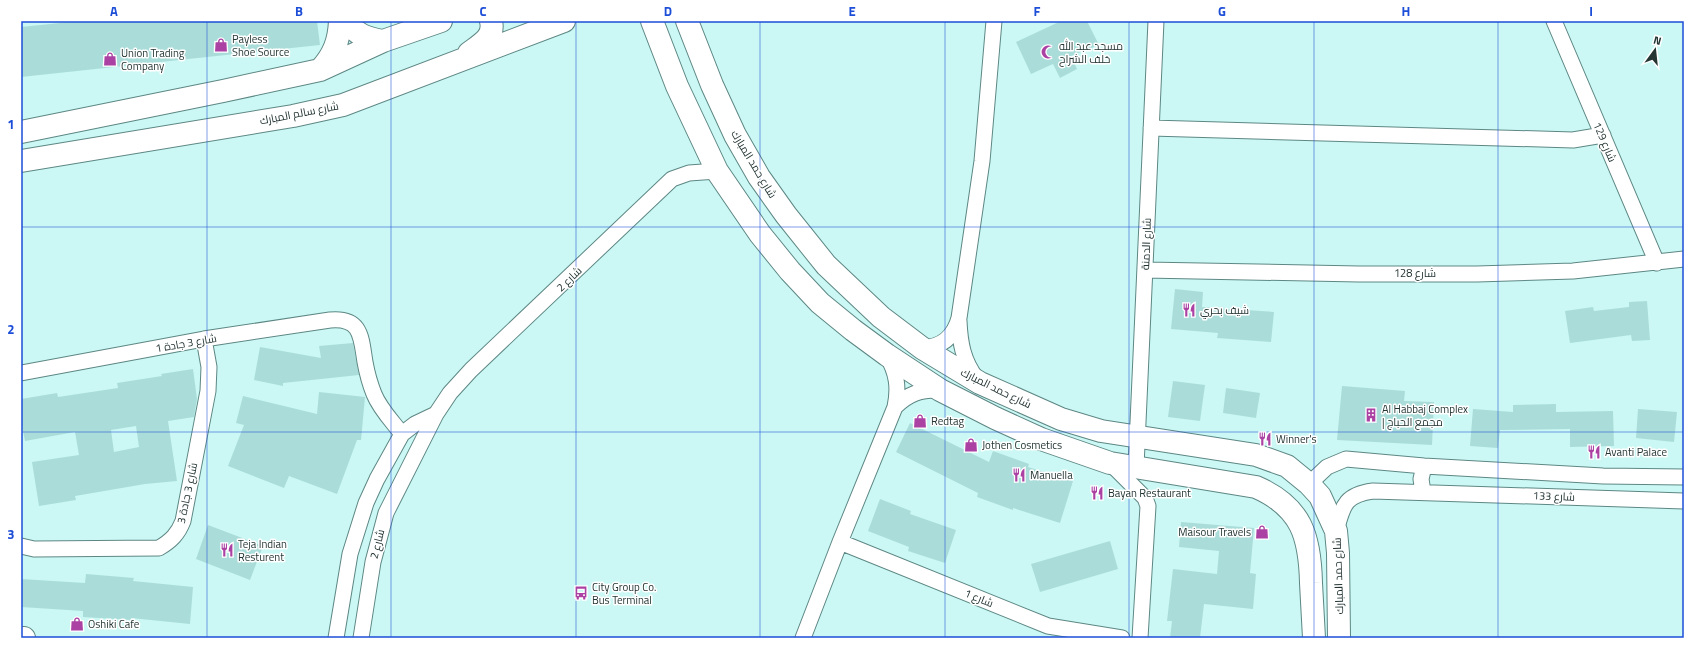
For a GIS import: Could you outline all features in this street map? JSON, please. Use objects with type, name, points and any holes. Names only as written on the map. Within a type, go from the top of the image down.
[{"type":"main road","points":[[320,70],[336,47],[340,34],[340,21]]},
{"type":"main road","points":[[346,21],[361,35],[383,41]]},
{"type":"main road","points":[[21,132],[320,70],[383,41],[441,21]]},
{"type":"main road","points":[[457,62],[488,38],[492,28],[491,21]]},
{"type":"main road","name":"شارع سالم المبارك","points":[[21,160],[293,116],[343,105],[564,21]]},
{"type":"main road","points":[[652,21],[677,86],[717,171],[760,234],[820,303],[887,355],[940,390],[1041,439],[1110,462],[1244,485],[1269,493],[1282,501],[1296,518],[1308,541],[1311,564],[1314,638]]},
{"type":"main road","name":"شارع حمد المبارك","points":[[687,21],[712,85],[735,135],[759,177],[786,215],[826,265],[881,317],[922,348],[980,382],[1061,419],[1101,431],[1256,455],[1287,466],[1310,484],[1320,496],[1336,531],[1338,553],[1339,638]]},
{"type":"street","points":[[922,348],[942,344],[950,337],[956,328],[959,318],[982,161],[994,21]]},
{"type":"street","name":"شارع الدمنة","points":[[1136,467],[1156,21]]},
{"type":"street","name":"شارع 129","points":[[1554,21],[1657,263]]},
{"type":"street","points":[[1151,128],[1573,140],[1602,135]]},
{"type":"street","name":"شارع 2","points":[[361,638],[373,562],[386,513],[436,414],[450,393],[471,370],[672,179],[689,173],[717,171]]},
{"type":"street","name":"شارع 128","points":[[1145,270],[1360,274],[1477,274],[1573,271],[1684,259]]},
{"type":"street","points":[[959,318],[962,353],[969,368],[980,382]]},
{"type":"street","name":"شارع 3 جادة 1","points":[[21,373],[204,340],[336,320],[351,323],[362,335],[367,375],[375,396],[380,407],[402,434]]},
{"type":"street","name":"شارع 3 جادة 3","points":[[21,546],[34,549],[159,548],[173,538],[181,527],[183,520],[208,391],[209,366],[204,340]]},
{"type":"street","points":[[803,638],[895,407],[897,396],[896,380],[892,364],[887,355]]},
{"type":"street","points":[[895,407],[918,391],[940,390]]},
{"type":"street","name":"شارع 2","points":[[336,638],[350,554],[358,528],[377,479],[402,434],[415,424],[436,414]]},
{"type":"street","name":"شارع 133","points":[[1310,484],[1327,467],[1346,459],[1424,466],[1603,476],[1684,477]]},
{"type":"street","points":[[1110,462],[1145,498],[1148,506],[1140,638]]},
{"type":"street","points":[[1424,466],[1421,479],[1424,492]]},
{"type":"street","name":"شارع 133","points":[[1336,531],[1343,506],[1350,498],[1361,493],[1382,491],[1684,501]]},
{"type":"street","name":"شارع 1","points":[[840,542],[1048,626],[1122,638]]},
{"type":"building","points":[[79,21],[317,21],[320,45],[21,77],[21,27]]},
{"type":"building","name":"مسجد عبد الله خلف الشراح","points":[[1061,21],[1087,21],[1099,45],[1071,56],[1077,69],[1060,78],[1053,64],[1031,74],[1016,42]]},
{"type":"building","points":[[1175,289],[1203,292],[1202,307],[1274,312],[1271,342],[1217,338],[1218,333],[1171,329]]},
{"type":"building","points":[[1647,301],[1650,340],[1632,341],[1631,335],[1570,343],[1565,311],[1593,307],[1594,311],[1629,307],[1629,302]]},
{"type":"building","points":[[353,343],[359,375],[283,383],[283,386],[254,380],[260,347],[321,358],[319,346]]},
{"type":"building","points":[[193,369],[197,399],[194,417],[168,421],[177,481],[145,484],[75,496],[76,500],[39,506],[32,462],[79,455],[75,432],[25,441],[21,421],[21,399],[57,393],[58,397],[118,388],[117,383],[162,376],[161,374]],"holes":[[[136,426],[139,447],[114,452],[111,430]]]},
{"type":"building","points":[[1173,381],[1205,385],[1200,421],[1168,417]]},
{"type":"building","name":"Al Habbaj Complex | مجمع الحباج","points":[[1342,386],[1405,391],[1404,401],[1434,402],[1432,445],[1337,440]]},
{"type":"building","points":[[1226,388],[1260,393],[1256,418],[1223,413]]},
{"type":"building","points":[[319,392],[365,397],[361,440],[357,440],[337,494],[289,476],[284,488],[228,466],[244,425],[236,423],[243,396],[317,414]]},
{"type":"building","points":[[1556,404],[1556,412],[1613,411],[1614,446],[1570,447],[1570,429],[1500,430],[1498,448],[1470,446],[1473,409],[1513,412],[1513,405]]},
{"type":"building","points":[[1638,409],[1677,412],[1674,442],[1636,438]]},
{"type":"building","points":[[910,423],[989,462],[993,451],[1029,464],[1028,467],[1073,481],[1060,523],[1013,508],[1013,510],[977,497],[978,493],[896,452]]},
{"type":"building","points":[[880,499],[911,511],[910,514],[956,530],[945,563],[908,551],[909,547],[868,531]]},
{"type":"building","points":[[1181,522],[1254,528],[1250,573],[1256,574],[1253,609],[1204,604],[1200,638],[1170,638],[1172,621],[1167,621],[1173,569],[1217,574],[1219,551],[1179,547]]},
{"type":"building","points":[[208,525],[263,546],[250,580],[196,559]]},
{"type":"building","points":[[1110,541],[1118,569],[1040,592],[1031,564]]},
{"type":"building","points":[[86,574],[134,578],[133,581],[193,587],[190,624],[131,618],[131,620],[83,617],[83,611],[21,607],[21,579],[85,583]]},
{"type":"place","name":"Payless Shoe Source","points":[[221,45]]},
{"type":"place","name":"مسجد عبد الله خلف الشراح","points":[[1048,52]]},
{"type":"place","name":"Union Trading Company","points":[[110,59]]},
{"type":"place","name":"شيف بحري","points":[[1189,310]]},
{"type":"place","name":"Al Habbaj Complex | مجمع الحباج","points":[[1371,415]]},
{"type":"place","name":"Redtag","points":[[920,421]]},
{"type":"place","name":"Winner's","points":[[1265,439]]},
{"type":"place","name":"Jothen Cosmetics","points":[[971,445]]},
{"type":"place","name":"Avanti Palace","points":[[1594,452]]},
{"type":"place","name":"Manuella","points":[[1019,475]]},
{"type":"place","name":"Bayan Restaurant","points":[[1097,493]]},
{"type":"place","name":"Maisour Travels","points":[[1262,532]]},
{"type":"place","name":"Teja Indian Resturent","points":[[227,550]]},
{"type":"place","name":"City Group Co. Bus Terminal","points":[[581,593]]},
{"type":"place","name":"Oshiki Cafe","points":[[77,624]]}]
